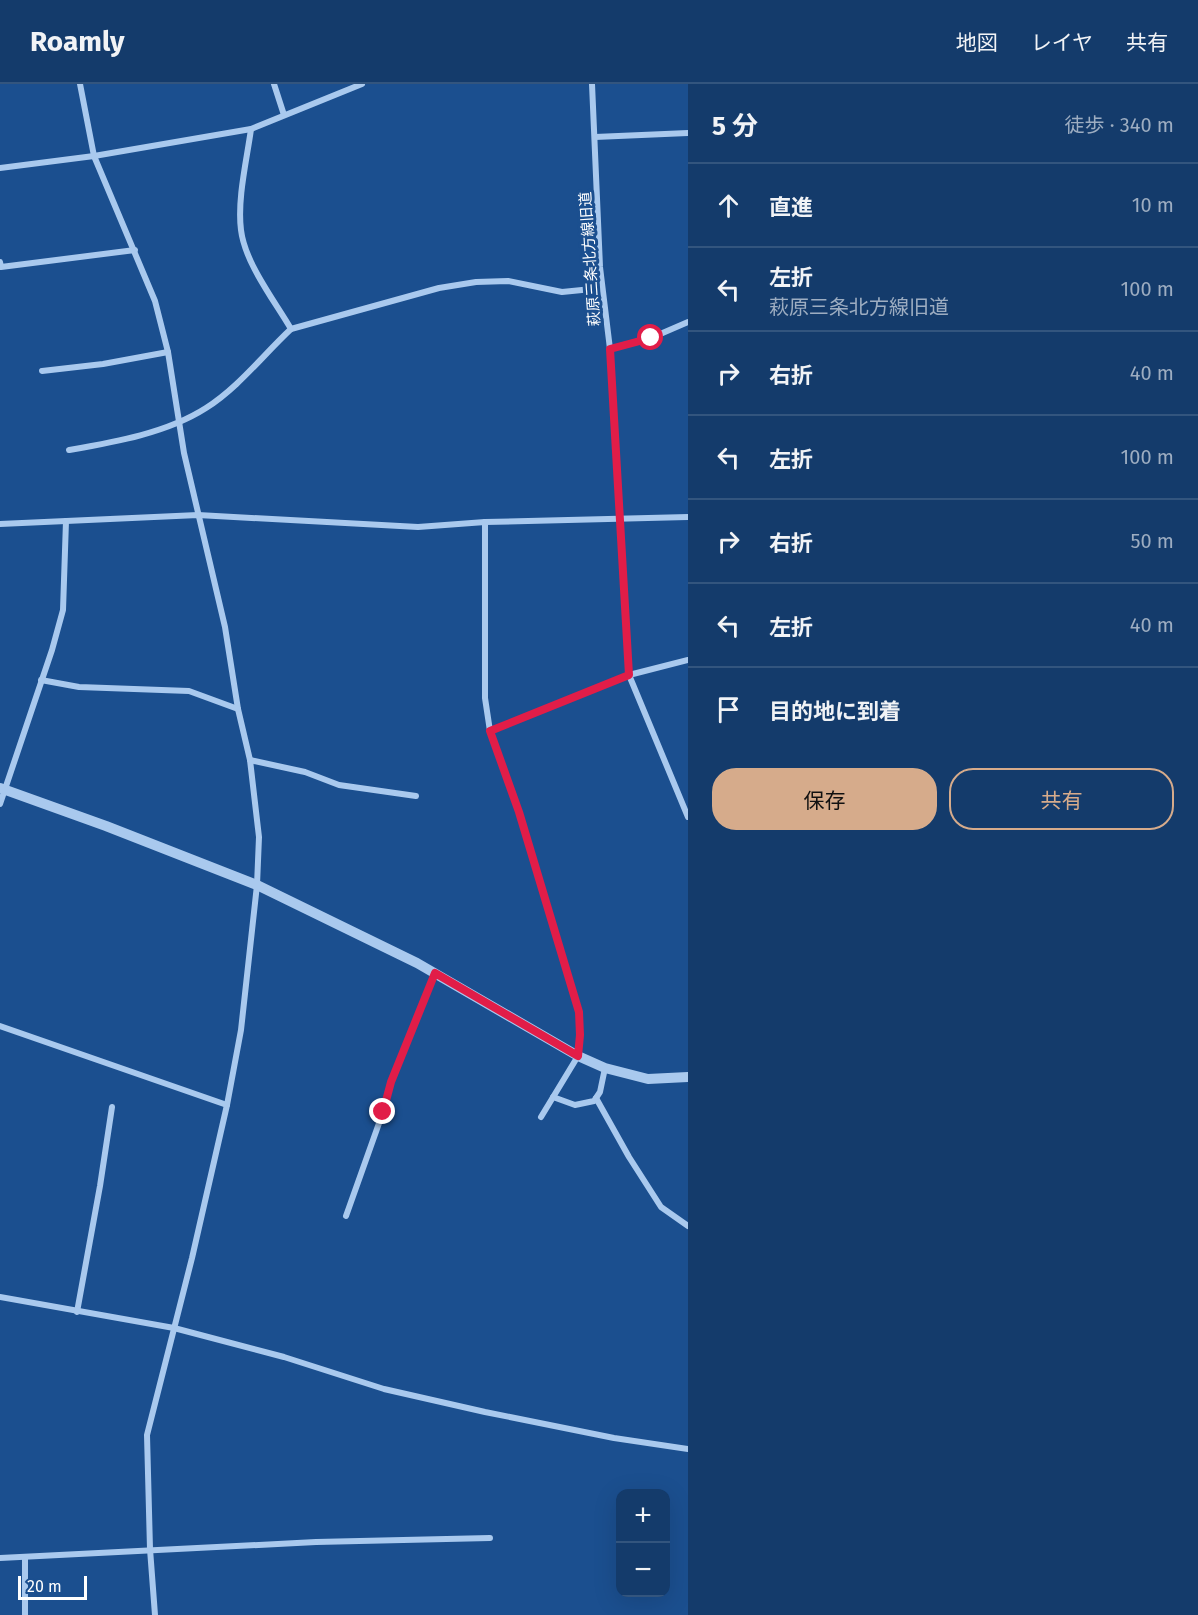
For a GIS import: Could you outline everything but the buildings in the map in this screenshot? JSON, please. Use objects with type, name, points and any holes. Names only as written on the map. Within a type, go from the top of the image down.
[{"type":"street","points":[[80,84],[94,156],[155,301],[168,352],[198,515],[225,627],[249,760],[259,837],[257,885],[241,1030],[227,1105],[147,1435],[150,1549],[155,1615]]},
{"type":"street","points":[[274,84],[284,115]]},
{"type":"street","points":[[0,168],[94,156],[251,129],[362,84]]},
{"type":"street","name":"萩原三条北方線旧道","points":[[592,84],[600,267],[610,349],[629,675],[688,817]]},
{"type":"street","points":[[251,129],[241,201],[241,230],[248,255],[291,329]]},
{"type":"street","points":[[595,137],[688,133]]},
{"type":"street","points":[[0,262],[1,267],[135,250]]},
{"type":"street","points":[[69,450],[108,443],[179,421],[206,408],[231,388],[291,329],[439,288],[476,282],[508,281],[562,292],[602,288]]},
{"type":"street","points":[[610,349],[651,338],[688,322]]},
{"type":"street","points":[[42,370],[103,364],[168,352]]},
{"type":"street","points":[[0,524],[198,515],[418,527],[485,522],[688,517]]},
{"type":"street","points":[[0,804],[3,789],[52,650],[63,610],[66,521]]},
{"type":"street","points":[[485,522],[485,698],[490,731],[519,812],[579,1012],[578,1056],[541,1117]]},
{"type":"street","points":[[490,731],[629,675],[688,660]]},
{"type":"street","points":[[41,680],[79,687],[189,691],[238,709]]},
{"type":"street","points":[[249,760],[305,772],[339,785],[416,796]]},
{"type":"street","points":[[3,789],[106,826],[257,885],[435,973],[578,1056],[605,1068],[648,1079],[688,1077]]},
{"type":"street","points":[[346,1216],[380,1122],[391,1082],[435,973]]},
{"type":"street","points":[[0,1026],[227,1105]]},
{"type":"street","points":[[553,1097],[574,1105],[594,1101],[600,1092],[605,1068]]},
{"type":"street","points":[[596,1098],[661,1208],[688,1226]]},
{"type":"street","points":[[77,1312],[112,1107]]},
{"type":"street","points":[[0,1297],[174,1328],[284,1357],[395,1392],[614,1438],[688,1449]]},
{"type":"street","points":[[0,1558],[316,1542],[490,1538]]},
{"type":"street","points":[[25,1557],[25,1615]]},
{"type":"route","points":[[383,1112],[391,1082],[435,973],[578,1056],[579,1012],[519,812],[490,731],[629,675],[610,349],[651,338]]}]
